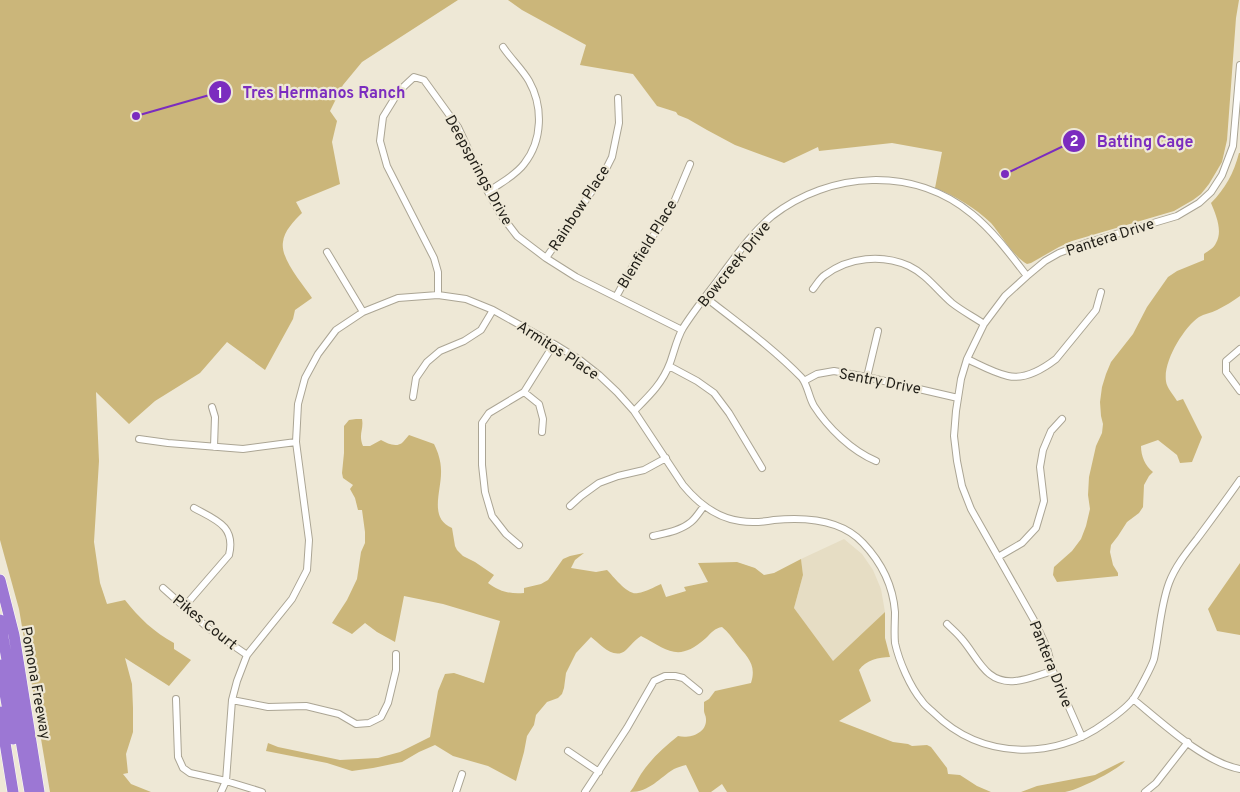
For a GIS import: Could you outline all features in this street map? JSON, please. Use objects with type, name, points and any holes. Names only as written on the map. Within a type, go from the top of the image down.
[{"type":"highway","name":"Pomona Freeway","points":[[0,580],[14,635],[39,792]]},
{"type":"highway","points":[[0,620],[30,792]]},
{"type":"highway","points":[[0,665],[22,792]]},
{"type":"highway","points":[[0,712],[14,792]]},
{"type":"street","points":[[488,192],[513,175],[524,164],[531,153],[540,124],[536,95],[528,80],[503,48]]},
{"type":"street","name":"Pantera Drive","points":[[1082,737],[1053,671],[1047,648],[1036,622],[971,509],[962,486],[954,436],[961,379],[967,359],[984,324],[1006,296],[1045,261],[1059,253],[1089,242],[1177,216],[1206,198],[1222,175],[1233,146],[1240,65]]},
{"type":"street","name":"Deepsprings Drive","points":[[438,295],[438,272],[434,258],[387,166],[380,141],[383,117],[399,91],[414,77],[424,80],[458,127],[488,192],[501,215],[517,236],[546,258],[576,277],[682,330]]},
{"type":"street","name":"Rainbow Place","points":[[546,258],[603,175],[609,163],[619,122],[618,98]]},
{"type":"street","name":"Blenfield Place","points":[[616,296],[646,244],[662,225],[690,164]]},
{"type":"street","name":"Bowcreek Drive","points":[[634,411],[654,391],[669,366],[682,330],[755,232],[772,216],[789,204],[829,186],[852,181],[895,181],[934,192],[971,213],[988,229],[1027,276]]},
{"type":"street","points":[[327,252],[363,312]]},
{"type":"street","points":[[813,289],[824,275],[854,260],[872,258],[891,260],[910,266],[954,305],[984,324]]},
{"type":"street","points":[[967,359],[1009,376],[1023,376],[1048,365],[1056,359],[1096,310],[1100,292]]},
{"type":"street","name":"Armitos Place","points":[[221,792],[226,781],[232,700],[237,681],[247,655],[292,599],[306,570],[309,540],[296,442],[298,404],[305,378],[318,354],[336,330],[363,312],[398,298],[438,295],[466,299],[493,310],[580,360],[617,392],[634,411],[691,495],[704,506],[722,516],[739,521],[757,523],[776,520],[811,519],[825,521],[862,541],[876,559],[889,582],[895,610],[896,643],[906,676],[922,702],[942,721],[964,736],[990,745],[1015,749],[1039,749],[1061,746],[1082,737],[1120,713],[1133,699],[1154,660],[1162,608],[1168,584],[1177,566],[1240,480]]},
{"type":"street","points":[[705,298],[785,360],[804,381],[813,404],[827,424],[866,457],[876,461]]},
{"type":"street","points":[[413,397],[416,378],[427,362],[440,351],[464,341],[481,330],[493,310]]},
{"type":"street","points":[[867,377],[878,332]]},
{"type":"street","points":[[519,545],[506,534],[492,516],[485,492],[482,465],[482,423],[489,413],[524,392],[554,344]]},
{"type":"street","points":[[1240,349],[1226,361],[1226,372],[1240,392]]},
{"type":"street","points":[[669,366],[697,381],[714,393],[729,413],[762,468]]},
{"type":"street","name":"Sentry Drive","points":[[804,381],[817,374],[834,371],[958,398]]},
{"type":"street","points":[[524,392],[539,404],[543,419],[542,432]]},
{"type":"street","points":[[212,407],[215,418],[214,447]]},
{"type":"street","points":[[998,557],[1022,543],[1036,528],[1044,501],[1040,467],[1043,450],[1051,431],[1062,419]]},
{"type":"street","points":[[139,439],[244,449],[296,442]]},
{"type":"street","points":[[570,506],[599,483],[644,470],[666,458]]},
{"type":"street","points":[[653,536],[680,529],[692,521],[704,506]]},
{"type":"street","points":[[184,607],[230,556],[232,545],[229,535],[221,523],[194,508]]},
{"type":"street","name":"Pikes Court","points":[[163,588],[208,628],[247,655]]},
{"type":"street","points":[[947,624],[961,638],[989,674],[1000,681],[1016,681],[1053,671]]},
{"type":"street","points":[[232,700],[268,707],[306,706],[339,714],[356,724],[369,723],[381,716],[388,703],[396,670],[396,654]]},
{"type":"street","points":[[584,792],[627,728],[654,681],[665,676],[675,676],[683,678],[699,691]]},
{"type":"street","points":[[176,699],[178,757],[183,768],[190,773],[262,792]]},
{"type":"street","points":[[1133,699],[1215,761],[1240,769]]},
{"type":"street","points":[[1145,792],[1156,782],[1188,742]]},
{"type":"street","points":[[568,752],[599,772]]},
{"type":"street","points":[[456,792],[462,774]]},
{"type":"shaded area","points":[[0,0],[458,0],[362,62],[343,85],[330,111],[337,121],[332,142],[340,184],[296,202],[302,213],[287,230],[283,242],[283,249],[288,263],[312,298],[295,310],[293,319],[265,370],[227,342],[200,373],[155,401],[129,424],[96,392],[99,461],[94,542],[100,583],[107,604],[125,600],[147,624],[174,643],[174,649],[191,660],[169,686],[125,658],[132,684],[133,732],[126,754],[128,773],[123,774],[131,784],[151,792],[50,792],[19,609],[0,540]]},
{"type":"shaded area","points":[[508,0],[1239,0],[1227,140],[1222,162],[1209,184],[1193,200],[1174,211],[1072,241],[1027,264],[1012,251],[991,223],[972,207],[935,188],[942,152],[892,143],[819,151],[818,147],[784,163],[735,145],[678,115],[676,112],[657,106],[633,74],[580,65],[586,45],[522,10]]},
{"type":"shaded area","points":[[1239,153],[1240,296],[1193,322],[1174,348],[1167,368],[1168,387],[1177,401],[1183,399],[1202,437],[1192,462],[1180,463],[1177,455],[1158,440],[1141,446],[1144,461],[1153,472],[1144,485],[1143,507],[1139,513],[1127,522],[1111,545],[1110,552],[1118,576],[1057,582],[1053,575],[1054,567],[1072,551],[1081,539],[1086,526],[1090,509],[1088,495],[1089,477],[1096,446],[1102,433],[1103,424],[1100,402],[1102,387],[1111,362],[1133,334],[1147,307],[1168,277],[1177,271],[1204,260],[1204,254],[1215,245],[1219,228],[1211,203],[1221,192],[1228,180]]},
{"type":"shaded area","points":[[362,419],[361,438],[363,446],[370,446],[381,440],[389,444],[398,445],[409,435],[434,444],[441,467],[438,503],[440,518],[452,528],[457,550],[463,556],[494,575],[488,583],[505,592],[524,593],[524,588],[541,584],[548,580],[563,559],[584,553],[575,560],[571,568],[596,572],[607,570],[621,585],[634,593],[644,592],[661,584],[666,597],[686,591],[684,587],[708,582],[698,563],[737,562],[755,568],[764,575],[774,573],[801,559],[803,575],[794,608],[833,661],[885,612],[885,638],[890,657],[873,660],[859,670],[871,701],[839,721],[893,742],[912,746],[927,745],[931,747],[947,768],[948,774],[960,775],[991,792],[727,792],[722,784],[711,792],[699,792],[686,765],[674,769],[643,790],[630,792],[649,763],[668,744],[678,736],[692,736],[704,728],[706,719],[704,702],[715,691],[751,683],[753,671],[750,661],[722,627],[717,628],[696,646],[680,652],[673,652],[641,636],[626,650],[617,654],[607,650],[591,637],[576,653],[566,673],[562,694],[558,698],[547,702],[536,715],[534,725],[527,736],[516,781],[488,766],[453,756],[435,745],[402,762],[352,771],[327,763],[266,751],[268,743],[278,747],[340,760],[378,758],[400,752],[430,737],[438,691],[445,674],[454,673],[484,683],[500,621],[443,604],[404,596],[395,642],[365,623],[352,634],[332,623],[347,600],[357,579],[361,552],[365,543],[362,510],[358,510],[350,489],[353,485],[343,478],[342,473],[344,426],[349,420]]},
{"type":"shaded area","points":[[844,539],[862,554],[873,570],[881,589],[885,612],[833,662],[794,608],[803,575],[801,559]]},
{"type":"shaded area","points":[[1240,563],[1240,635],[1217,631],[1208,609]]},
{"type":"shaded area","points":[[1125,761],[1106,774],[1070,791],[1021,792],[1037,786],[1095,775]]},
{"type":"place","name":"Tres Hermanos Ranch","points":[[136,116]]},
{"type":"place","name":"Batting Cage","points":[[1005,174]]}]
